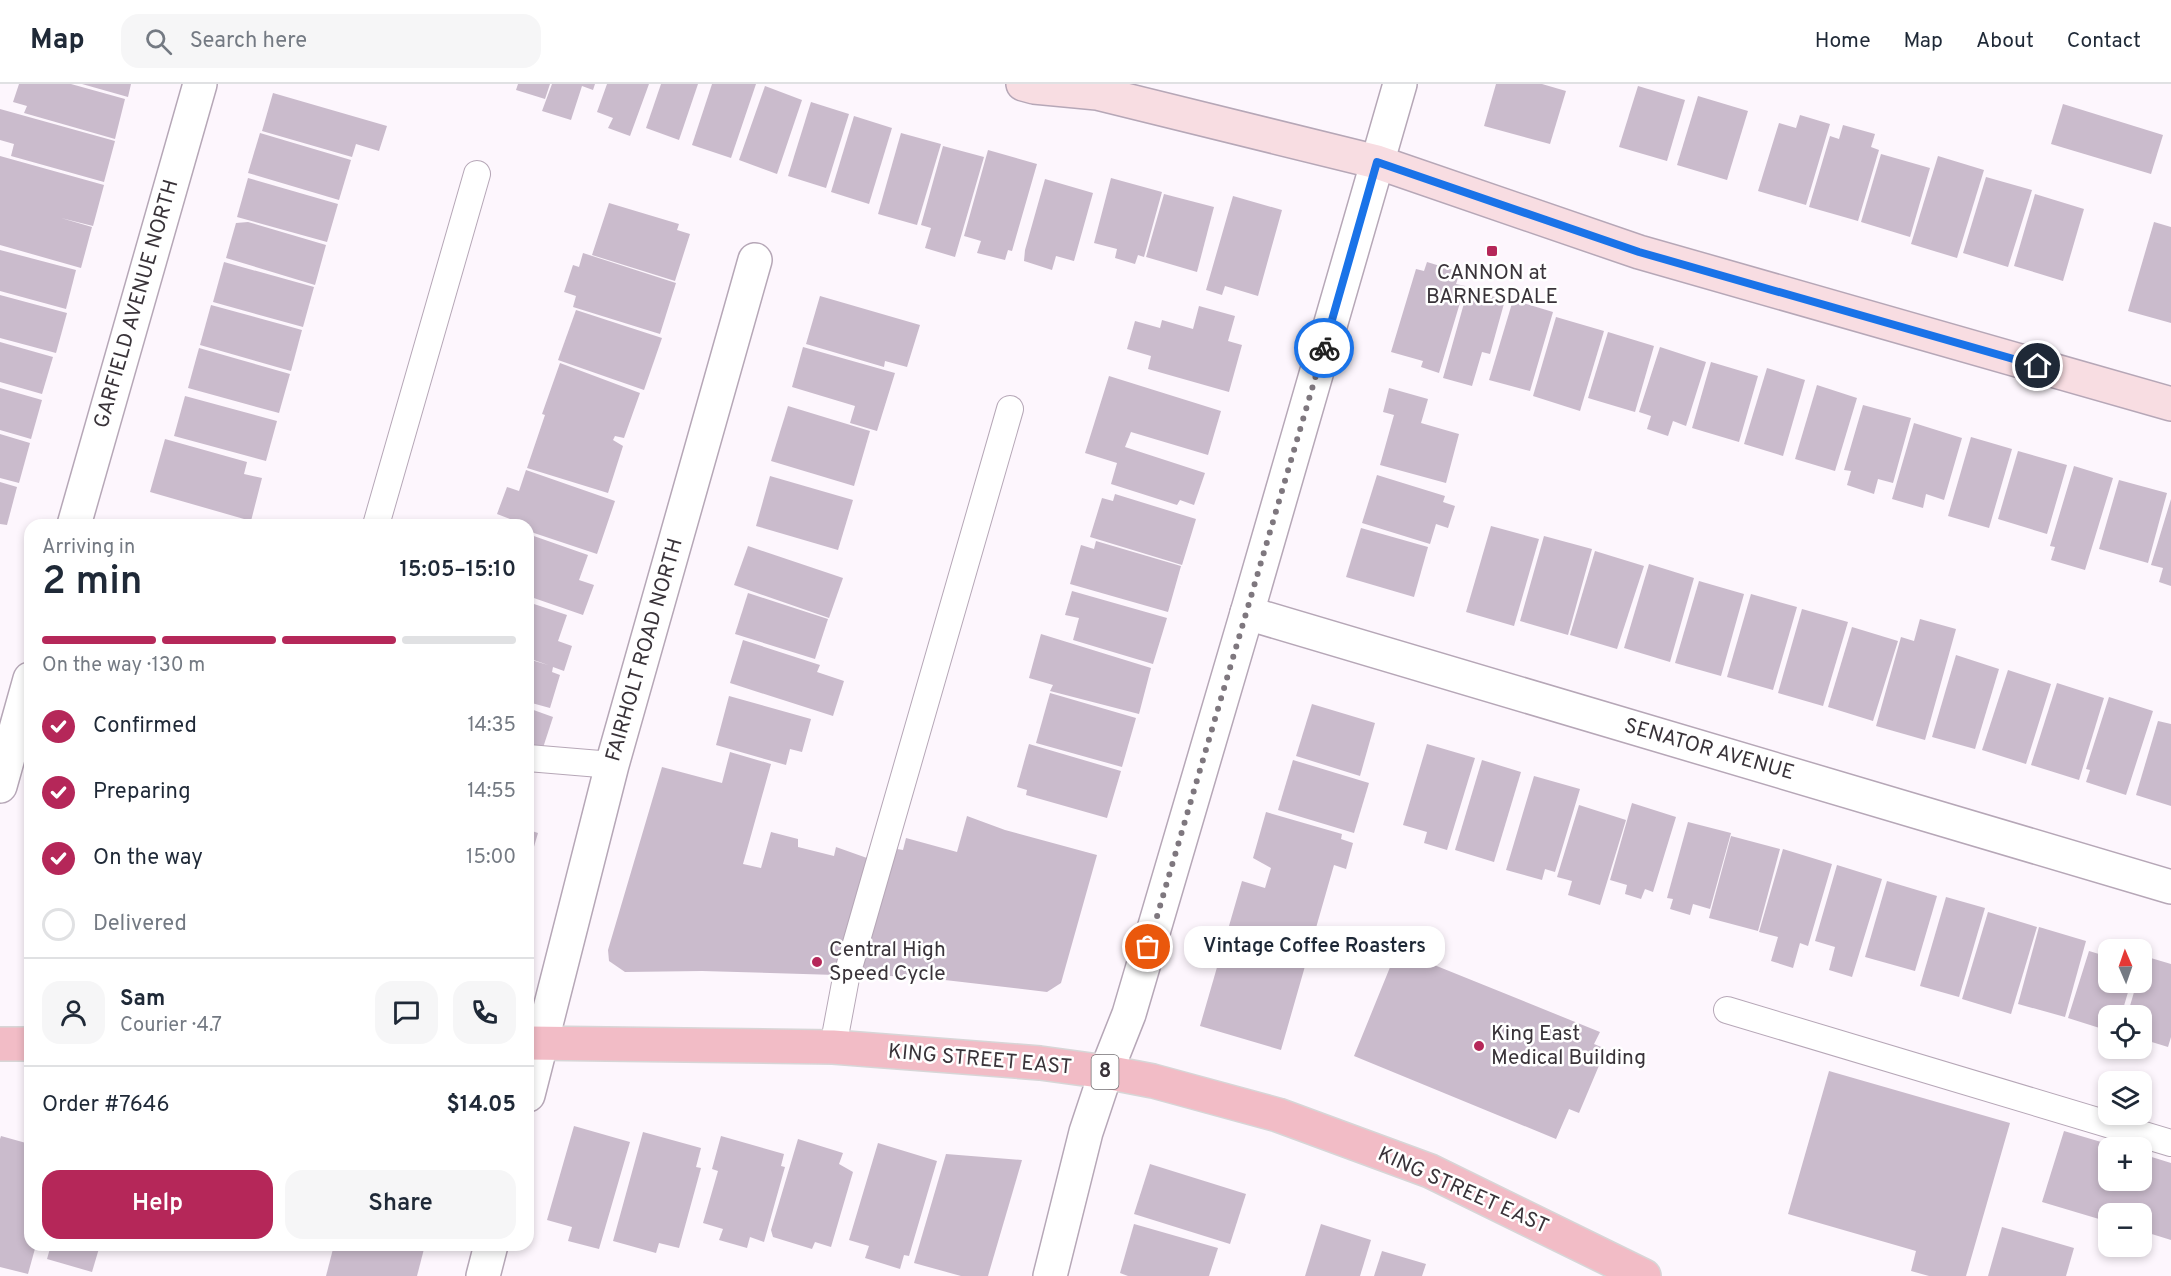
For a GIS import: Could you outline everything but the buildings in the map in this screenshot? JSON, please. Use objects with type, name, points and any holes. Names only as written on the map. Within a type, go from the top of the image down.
[{"type":"main road","points":[[1023,84],[1035,87],[1099,89],[1377,162],[1639,252],[2171,404]]},
{"type":"main road","name":"KING STREET EAST","points":[[534,1043],[833,1047],[1040,1063],[1153,1081],[1278,1115],[1419,1167],[1607,1267],[1644,1276]]},
{"type":"main road","points":[[0,1044],[24,1044]]},
{"type":"street","name":"GARFIELD AVENUE NORTH","points":[[76,519],[200,84]]},
{"type":"street","points":[[1050,1276],[1086,1132],[1129,1014],[1400,84]]},
{"type":"street","name":"FAIRHOLT ROAD NORTH","points":[[534,1043],[755,260]]},
{"type":"street","name":"SENATOR AVENUE","points":[[1247,613],[2171,887]]},
{"type":"street","points":[[1,775],[24,700]]},
{"type":"street","points":[[483,1276],[489,1251]]},
{"type":"lane","points":[[378,519],[477,174]]},
{"type":"lane","points":[[833,1047],[846,978],[1010,410]]},
{"type":"lane","points":[[534,758],[612,765]]},
{"type":"lane","points":[[1727,1010],[2171,1143]]},
{"type":"way so far","points":[[1148,947],[1324,348]]},
{"type":"place","name":"CANNON at BARNESDALE","points":[[1492,251]]},
{"type":"place","name":"Vintage Coffee Roasters","points":[[1148,947]]},
{"type":"place","name":"Central High Speed Cycle","points":[[817,962]]},
{"type":"place","name":"King East Medical Building","points":[[1479,1046]]},
{"type":"route","points":[[1324,348],[1377,162],[1639,252],[2038,366]]}]
